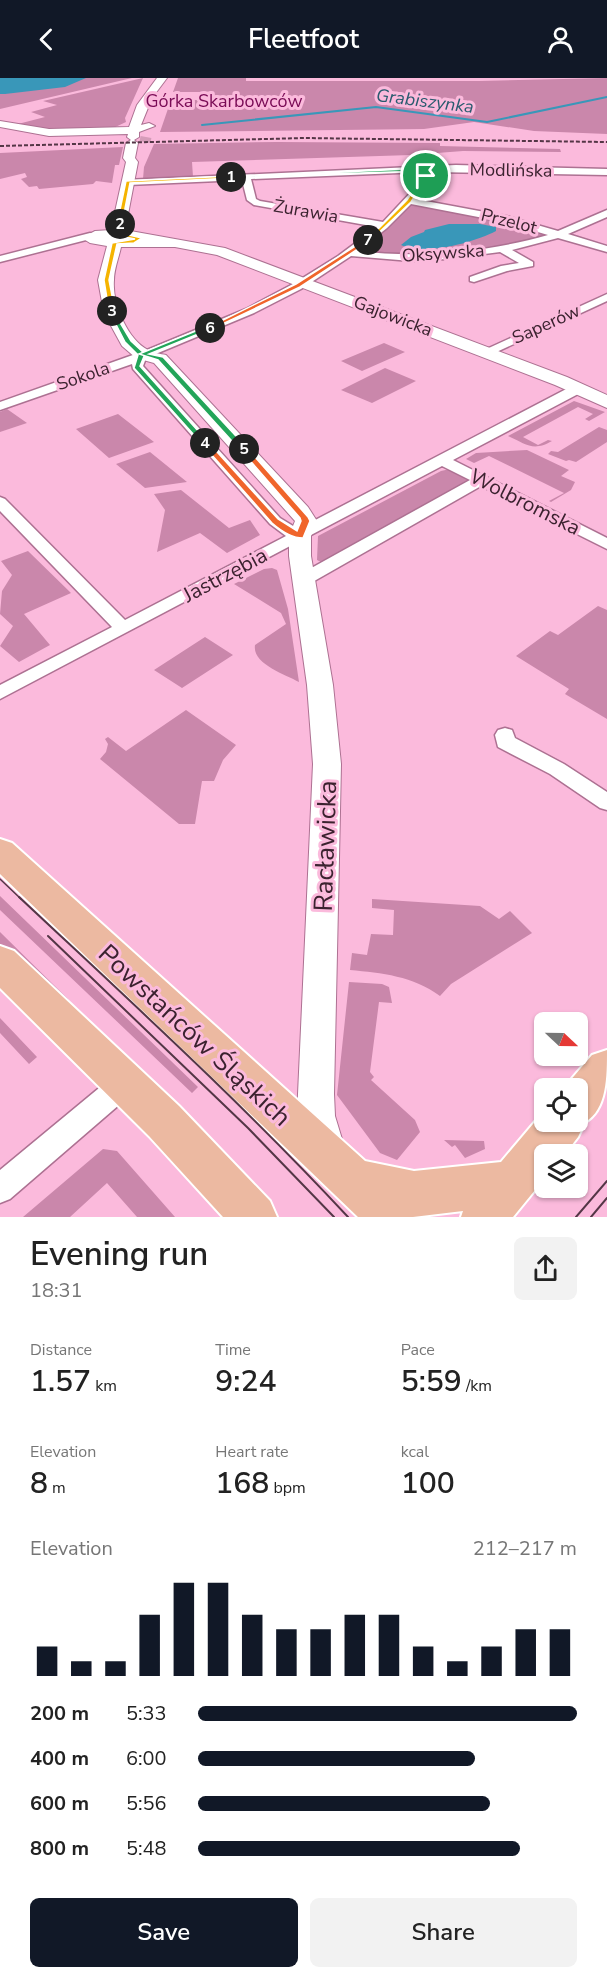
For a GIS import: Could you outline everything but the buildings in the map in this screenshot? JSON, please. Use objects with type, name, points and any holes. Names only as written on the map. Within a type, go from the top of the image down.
[{"type":"main road","name":"Powstańców Śląskich","points":[[0,853],[390,1217]]},
{"type":"main road","points":[[0,963],[125,1083],[254,1217]]},
{"type":"main road","points":[[588,1092],[607,1069]]},
{"type":"main road","points":[[484,1217],[555,1132]]},
{"type":"main road","points":[[340,1168],[414,1194],[513,1183]]},
{"type":"street","name":"Racławicka","points":[[161,83],[148,95],[138,159],[132,162],[106,280],[112,313],[128,342],[142,354],[160,359],[306,521],[300,536],[303,580],[321,692],[327,764],[315,1111],[340,1168]]},
{"type":"street","name":"Racławicka","points":[[140,136],[161,83]]},
{"type":"street","points":[[0,124],[28,132],[140,136]]},
{"type":"street","name":"Modlińska","points":[[128,182],[428,169],[607,172]]},
{"type":"street","name":"Sokola","points":[[0,406],[221,323],[305,282],[350,253],[386,225],[422,184],[428,169]]},
{"type":"street","name":"Żurawia","points":[[246,177],[252,200],[257,203],[386,225]]},
{"type":"street","name":"Przelot","points":[[409,201],[488,214],[607,249]]},
{"type":"street","name":"Oksywska","points":[[350,253],[413,257],[471,253],[558,234],[607,213]]},
{"type":"street","points":[[0,259],[92,239]]},
{"type":"street","name":"Gajowicka","points":[[92,239],[137,239],[220,251],[486,352],[607,402]]},
{"type":"street","name":"Oksywska","points":[[474,279],[505,268],[529,264],[501,248]]},
{"type":"street","name":"Saperów","points":[[486,352],[607,297]]},
{"type":"street","name":"Jastrzębia","points":[[0,693],[577,389]]},
{"type":"street","name":"Wolbromska","points":[[442,460],[607,544]]},
{"type":"street","points":[[303,580],[481,480]]},
{"type":"street","points":[[0,502],[122,627]]},
{"type":"street","points":[[505,735],[505,742],[557,769],[607,802]]},
{"type":"street","points":[[0,1189],[125,1083]]},
{"type":"green space","points":[[0,78],[132,78],[0,109]]},
{"type":"green space","points":[[143,78],[125,118],[126,122],[111,129],[36,131],[18,124],[45,117],[31,112],[57,105],[43,101]]},
{"type":"green space","name":"Górka Skarbowców","points":[[178,78],[246,78],[246,81],[479,81],[607,78],[607,134],[534,131],[474,122],[424,129],[160,132],[171,100],[200,100],[201,92],[173,92]]},
{"type":"green space","points":[[440,143],[440,146],[560,149],[561,152],[463,151],[411,155],[192,162],[193,177],[143,179],[144,167],[154,144]]},
{"type":"green space","points":[[123,147],[119,165],[115,165],[112,183],[96,181],[93,184],[39,189],[37,186],[29,187],[21,179],[27,177],[25,173],[0,179],[0,153]]},
{"type":"green space","points":[[412,204],[500,219],[548,234],[498,246],[439,254],[400,255],[361,251]]},
{"type":"green space","points":[[384,343],[405,352],[362,371],[341,361]]},
{"type":"green space","points":[[385,368],[416,381],[372,403],[341,390]]},
{"type":"green space","points":[[574,401],[605,412],[589,421],[585,419],[593,414],[578,407],[523,437],[538,445],[548,440],[552,441],[540,446],[530,446],[508,436]]},
{"type":"green space","points":[[7,409],[27,423],[0,432],[0,412]]},
{"type":"green space","points":[[118,414],[154,442],[109,458],[76,429]]},
{"type":"green space","points":[[599,427],[607,430],[607,442],[576,462],[548,454],[551,451],[558,452]]},
{"type":"green space","points":[[527,450],[569,470],[561,476],[575,482],[571,490],[551,502],[549,501],[564,493],[489,456],[474,463],[466,459],[476,453]]},
{"type":"green space","points":[[150,452],[187,482],[145,488],[116,464]]},
{"type":"green space","points":[[450,469],[466,477],[468,483],[323,563],[317,560],[318,536],[441,471]]},
{"type":"green space","points":[[181,490],[229,528],[250,520],[260,535],[227,553],[200,533],[157,552],[165,510],[154,494]]},
{"type":"green space","points":[[28,551],[71,593],[24,614],[50,645],[19,662],[0,646],[13,626],[0,614],[2,591],[12,575],[1,561]]},
{"type":"green space","points":[[264,569],[277,570],[288,609],[299,682],[271,668],[255,652],[255,645],[286,624],[281,613],[234,584]]},
{"type":"green space","points":[[598,606],[607,610],[607,719],[565,694],[569,689],[516,656],[550,631],[558,635]]},
{"type":"green space","points":[[205,637],[233,655],[182,688],[154,670]]},
{"type":"green space","points":[[186,710],[236,745],[223,760],[214,781],[202,781],[195,824],[179,824],[100,759],[106,752],[108,744],[105,739],[108,737],[126,751]]},
{"type":"green space","points":[[0,896],[198,1087],[192,1093],[0,910]]},
{"type":"green space","points":[[372,899],[480,906],[499,919],[510,911],[532,933],[451,984],[440,996],[408,980],[385,974],[350,970],[352,953],[367,955],[371,934],[393,935],[394,910],[372,908]]},
{"type":"green space","points":[[0,932],[69,1000],[46,985],[0,944]]},
{"type":"green space","points":[[349,982],[382,984],[389,987],[392,1003],[379,1002],[370,1072],[374,1077],[371,1080],[415,1120],[420,1132],[397,1160],[380,1153],[337,1095]]},
{"type":"green space","points":[[0,1018],[37,1057],[29,1064],[0,1033]]},
{"type":"green space","points":[[444,1140],[484,1141],[485,1149],[465,1158],[455,1145],[452,1147]]},
{"type":"green space","points":[[103,1149],[117,1151],[175,1217],[137,1217],[107,1183],[70,1217],[23,1217]]},
{"type":"water","points":[[0,78],[86,78],[65,87],[0,94]]},
{"type":"water","points":[[449,224],[480,224],[496,227],[496,231],[449,247],[422,249],[401,245],[425,230]]},
{"type":"waterway","name":"Grabiszynka","points":[[202,125],[376,107],[487,122],[607,97]]},
{"type":"tunnel","points":[[145,142],[146,137]]},
{"type":"tram line","points":[[0,879],[21,899]]},
{"type":"tram line","points":[[19,897],[228,1094],[348,1217]]},
{"type":"tram line","points":[[48,936],[248,1128],[334,1217]]},
{"type":"tram line","points":[[576,1217],[607,1181]]},
{"type":"tram line","points":[[591,1217],[607,1198]]},
{"type":"railway","points":[[0,146],[304,138],[607,142]]},
{"type":"route","points":[[426,176],[412,198],[390,221],[367,241],[313,277],[240,314],[157,350],[142,354],[160,359],[189,388],[300,512],[306,521],[300,536],[289,532],[275,521],[137,366],[142,354],[128,342],[112,313],[106,280],[112,250],[115,243],[134,242],[139,239],[133,235],[117,234],[128,182],[428,169],[426,176]]}]
